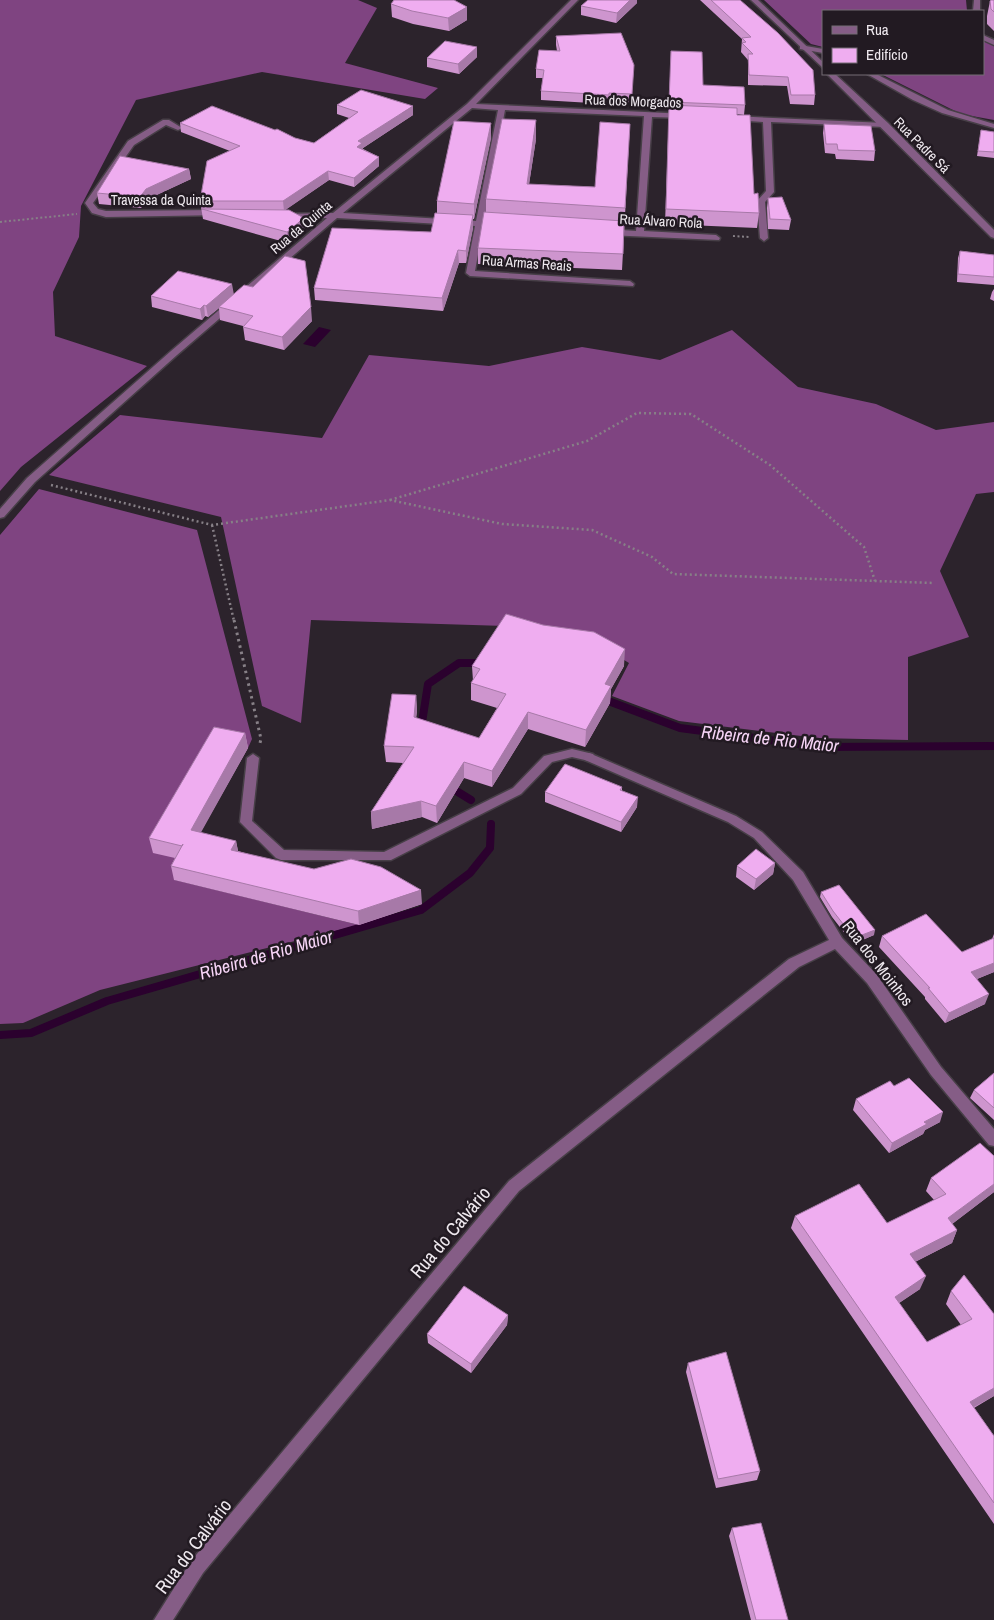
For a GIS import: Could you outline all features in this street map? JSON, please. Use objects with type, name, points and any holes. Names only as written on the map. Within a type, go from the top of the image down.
[{"type":"street","name":"Rua da Quinta","points":[[0,515],[31,480],[174,353],[335,215],[470,106],[575,0]]},
{"type":"street","points":[[754,0],[822,65]]},
{"type":"street","points":[[803,47],[822,51]]},
{"type":"street","name":"Rua Padre Sá","points":[[832,75],[885,125],[994,236]]},
{"type":"street","points":[[873,75],[939,111],[967,121],[994,126]]},
{"type":"street","name":"Rua dos Morgados","points":[[470,106],[698,116]]},
{"type":"street","name":"Rua Armas Reais","points":[[502,108],[470,273],[630,284]]},
{"type":"street","points":[[640,234],[648,114]]},
{"type":"street","points":[[728,117],[885,125]]},
{"type":"street","points":[[764,238],[761,201],[770,192],[767,119]]},
{"type":"street","name":"Travessa da Quinta","points":[[178,128],[166,122],[131,143],[89,203],[95,211],[106,214],[227,214]]},
{"type":"street","points":[[272,215],[335,215],[507,226]]},
{"type":"street","name":"Rua Álvaro Rola","points":[[602,232],[716,238]]},
{"type":"street","name":"Rua dos Moinhos","points":[[253,758],[246,822],[281,855],[386,857],[518,790],[548,759],[572,754],[589,757],[732,819],[758,835],[798,876],[837,942],[872,979],[936,1071],[994,1139]]},
{"type":"street","name":"Rua do Calvário","points":[[163,1620],[197,1567],[514,1186],[794,963],[837,942]]},
{"type":"path","points":[[0,222],[95,211]]},
{"type":"path","points":[[716,238],[736,236],[764,238]]},
{"type":"path","points":[[31,480],[212,525],[390,500],[587,441],[637,413],[691,414],[770,465],[864,547],[875,581]]},
{"type":"path","points":[[390,500],[502,524],[592,530],[652,557],[673,574],[934,583]]},
{"type":"path","points":[[212,525],[261,739],[253,758]]},
{"type":"shaded area","points":[[0,0],[358,0],[377,8],[345,63],[438,88],[425,99],[262,72],[136,100],[81,206],[79,237],[53,292],[55,336],[147,366],[21,467],[0,491]]},
{"type":"shaded area","points":[[764,0],[966,0],[967,10],[822,10],[822,47],[811,44]]},
{"type":"shaded area","points":[[984,41],[994,45],[994,120],[961,114],[883,75],[984,75]]},
{"type":"shaded area","points":[[319,327],[331,330],[315,347],[303,344]]},
{"type":"shaded area","points":[[732,330],[798,387],[876,404],[936,430],[994,422],[994,492],[976,494],[940,571],[969,637],[908,657],[908,740],[818,738],[679,721],[612,696],[629,663],[596,643],[505,626],[311,620],[301,723],[262,706],[221,517],[49,475],[120,415],[322,438],[369,355],[489,366],[582,347],[660,360]]},
{"type":"shaded area","points":[[39,489],[197,530],[252,739],[248,748],[217,741],[185,860],[175,880],[359,925],[100,990],[23,1023],[0,1024],[0,535]]},
{"type":"building","points":[[394,0],[454,0],[467,7],[448,18],[412,11],[391,4]]},
{"type":"building","points":[[588,0],[630,0],[617,13],[581,6]]},
{"type":"building","points":[[711,0],[740,0],[778,33],[813,70],[815,95],[791,95],[788,77],[749,75],[748,54],[753,54],[742,43],[746,42],[742,38],[751,37]]},
{"type":"building","points":[[991,0],[994,0],[994,12],[991,9]]},
{"type":"building","points":[[621,33],[634,65],[632,94],[609,93],[609,95],[541,91],[544,70],[536,69],[539,50],[560,51],[556,36]]},
{"type":"building","points":[[445,41],[477,47],[458,64],[427,58]]},
{"type":"building","points":[[671,51],[702,52],[703,85],[744,87],[745,105],[669,102]]},
{"type":"building","points":[[361,90],[413,106],[358,141],[362,143],[357,147],[379,157],[354,178],[328,171],[283,201],[200,201],[207,161],[240,146],[180,123],[212,106],[275,130],[277,129],[295,138],[314,143],[358,112],[337,105]]},
{"type":"building","points":[[669,105],[737,108],[737,115],[750,115],[754,194],[758,193],[759,213],[666,209]]},
{"type":"building","points":[[502,119],[536,120],[527,184],[595,187],[600,122],[630,124],[625,208],[486,199]]},
{"type":"building","points":[[454,121],[491,123],[474,204],[437,201]]},
{"type":"building","points":[[824,124],[871,126],[875,151],[838,150],[837,144],[826,144]]},
{"type":"building","points":[[981,130],[994,132],[994,152],[978,151]]},
{"type":"building","points":[[120,156],[189,169],[146,189],[140,197],[97,193]]},
{"type":"building","points":[[782,197],[791,220],[770,219],[768,198]]},
{"type":"building","points":[[202,209],[289,210],[304,218],[287,232]]},
{"type":"building","points":[[484,212],[624,221],[623,254],[478,248]]},
{"type":"building","points":[[435,213],[473,215],[466,251],[458,250],[442,298],[314,288],[332,228],[431,232]]},
{"type":"building","points":[[960,251],[994,255],[994,277],[958,274]]},
{"type":"building","points":[[285,256],[305,261],[311,307],[282,337],[243,327],[253,316],[219,307],[244,285],[253,287]]},
{"type":"building","points":[[178,271],[232,284],[200,309],[151,296]]},
{"type":"building","points":[[506,614],[543,625],[594,632],[625,649],[605,684],[611,686],[586,730],[528,712],[492,771],[464,762],[436,806],[421,801],[371,812],[414,747],[384,746],[392,694],[416,695],[414,717],[479,738],[506,694],[471,683],[480,669],[472,666]]},
{"type":"building","points":[[214,727],[245,733],[191,830],[236,841],[231,850],[314,869],[351,859],[381,867],[421,890],[358,911],[171,866],[182,846],[149,838]]},
{"type":"building","points":[[565,764],[622,787],[620,790],[638,797],[621,822],[545,792]]},
{"type":"building","points":[[756,849],[775,863],[756,879],[737,866]]},
{"type":"building","points":[[839,885],[875,930],[854,938],[821,892]]},
{"type":"building","points":[[926,914],[962,952],[994,938],[994,963],[971,972],[989,994],[949,1013],[928,988],[930,988],[882,936]]},
{"type":"building","points":[[994,1073],[994,1108],[974,1090]]},
{"type":"building","points":[[909,1078],[943,1112],[924,1122],[927,1124],[892,1143],[856,1099],[890,1081],[894,1086]]},
{"type":"building","points":[[980,1143],[994,1156],[994,1184],[948,1218],[957,1230],[910,1254],[926,1276],[895,1297],[927,1342],[972,1319],[951,1291],[964,1275],[994,1314],[994,1388],[970,1402],[994,1436],[994,1503],[795,1216],[859,1184],[887,1223],[946,1194],[931,1178]]},
{"type":"building","points":[[464,1286],[508,1315],[471,1364],[427,1334]]},
{"type":"building","points":[[726,1352],[760,1471],[718,1479],[688,1363]]},
{"type":"building","points":[[761,1523],[788,1620],[756,1620],[732,1528]]},
{"type":"waterway","points":[[421,729],[428,684],[459,663],[484,663]]},
{"type":"waterway","name":"Ribeira de Rio Maior","points":[[611,702],[680,728],[821,747],[994,746]]},
{"type":"waterway","points":[[458,792],[471,800]]},
{"type":"waterway","name":"Ribeira de Rio Maior","points":[[0,1035],[31,1033],[107,1001],[421,910],[470,873],[490,848],[491,824]]}]
